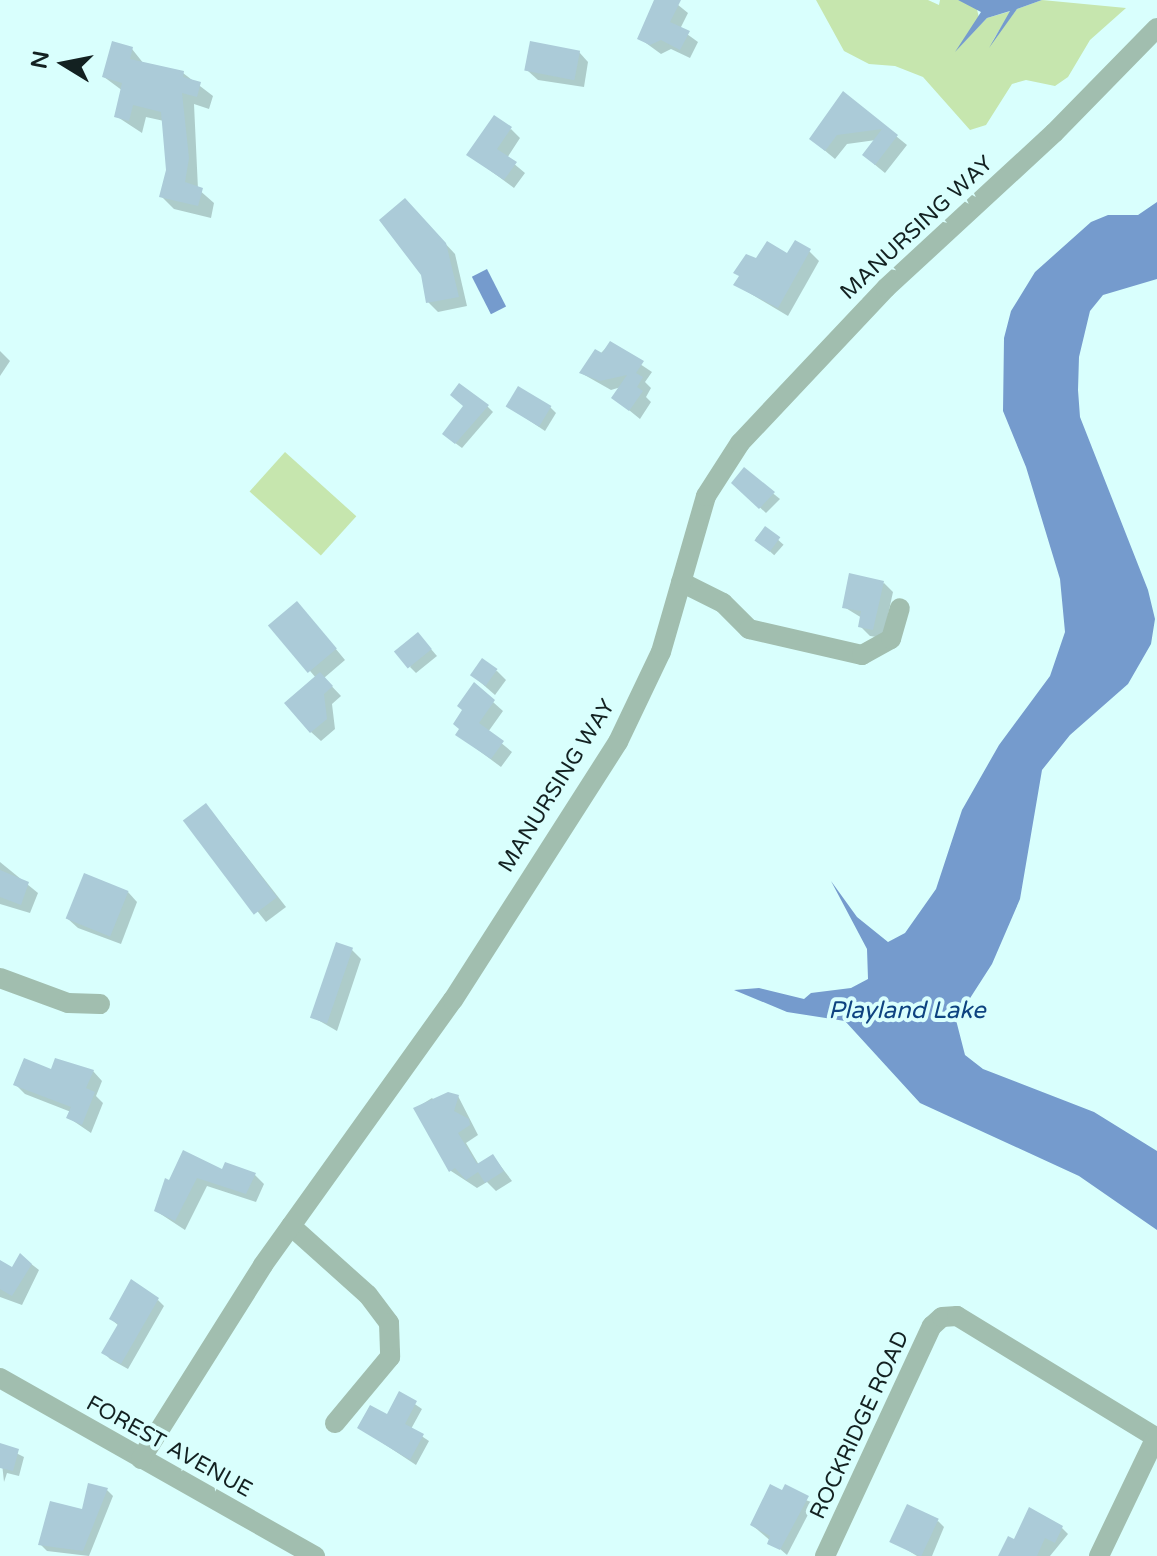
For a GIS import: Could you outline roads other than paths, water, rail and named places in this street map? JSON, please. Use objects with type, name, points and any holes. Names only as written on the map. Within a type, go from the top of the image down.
[{"type":"street","name":"MANURSING WAY","points":[[141,1459],[291,1226],[453,1000],[618,742],[661,652],[706,496],[740,443],[886,288],[1054,133],[1157,28]]},
{"type":"street","points":[[681,582],[723,603],[749,629],[862,655],[891,639],[900,608]]},
{"type":"street","points":[[0,978],[68,1003],[100,1004]]},
{"type":"street","points":[[291,1226],[368,1295],[391,1331],[390,1357],[384,1369],[335,1423]]},
{"type":"street","name":"ROCKRIDGE ROAD","points":[[825,1556],[932,1326],[942,1317],[957,1316],[1157,1438]]},
{"type":"street","name":"FOREST AVENUE","points":[[0,1378],[315,1556]]},
{"type":"street","points":[[1099,1556],[1157,1438]]},
{"type":"water","points":[[958,0],[1042,0],[1017,9],[989,48],[1010,11],[987,18],[955,52],[981,12]]},
{"type":"water","name":"Playland Lake","points":[[1157,202],[1157,279],[1103,295],[1090,311],[1079,357],[1078,390],[1080,417],[1148,590],[1155,619],[1151,644],[1128,684],[1070,735],[1042,770],[1020,899],[992,964],[956,1020],[965,1055],[983,1069],[1094,1112],[1157,1151],[1157,1230],[1079,1176],[920,1103],[845,1021],[787,1012],[734,990],[759,988],[804,999],[811,993],[851,988],[868,979],[867,949],[831,881],[857,917],[888,942],[905,933],[936,889],[962,810],[999,745],[1050,676],[1065,632],[1060,579],[1026,467],[1003,411],[1004,338],[1011,311],[1035,272],[1091,222],[1108,215],[1138,215]]},
{"type":"water","points":[[487,269],[506,306],[491,314],[472,277]]}]
